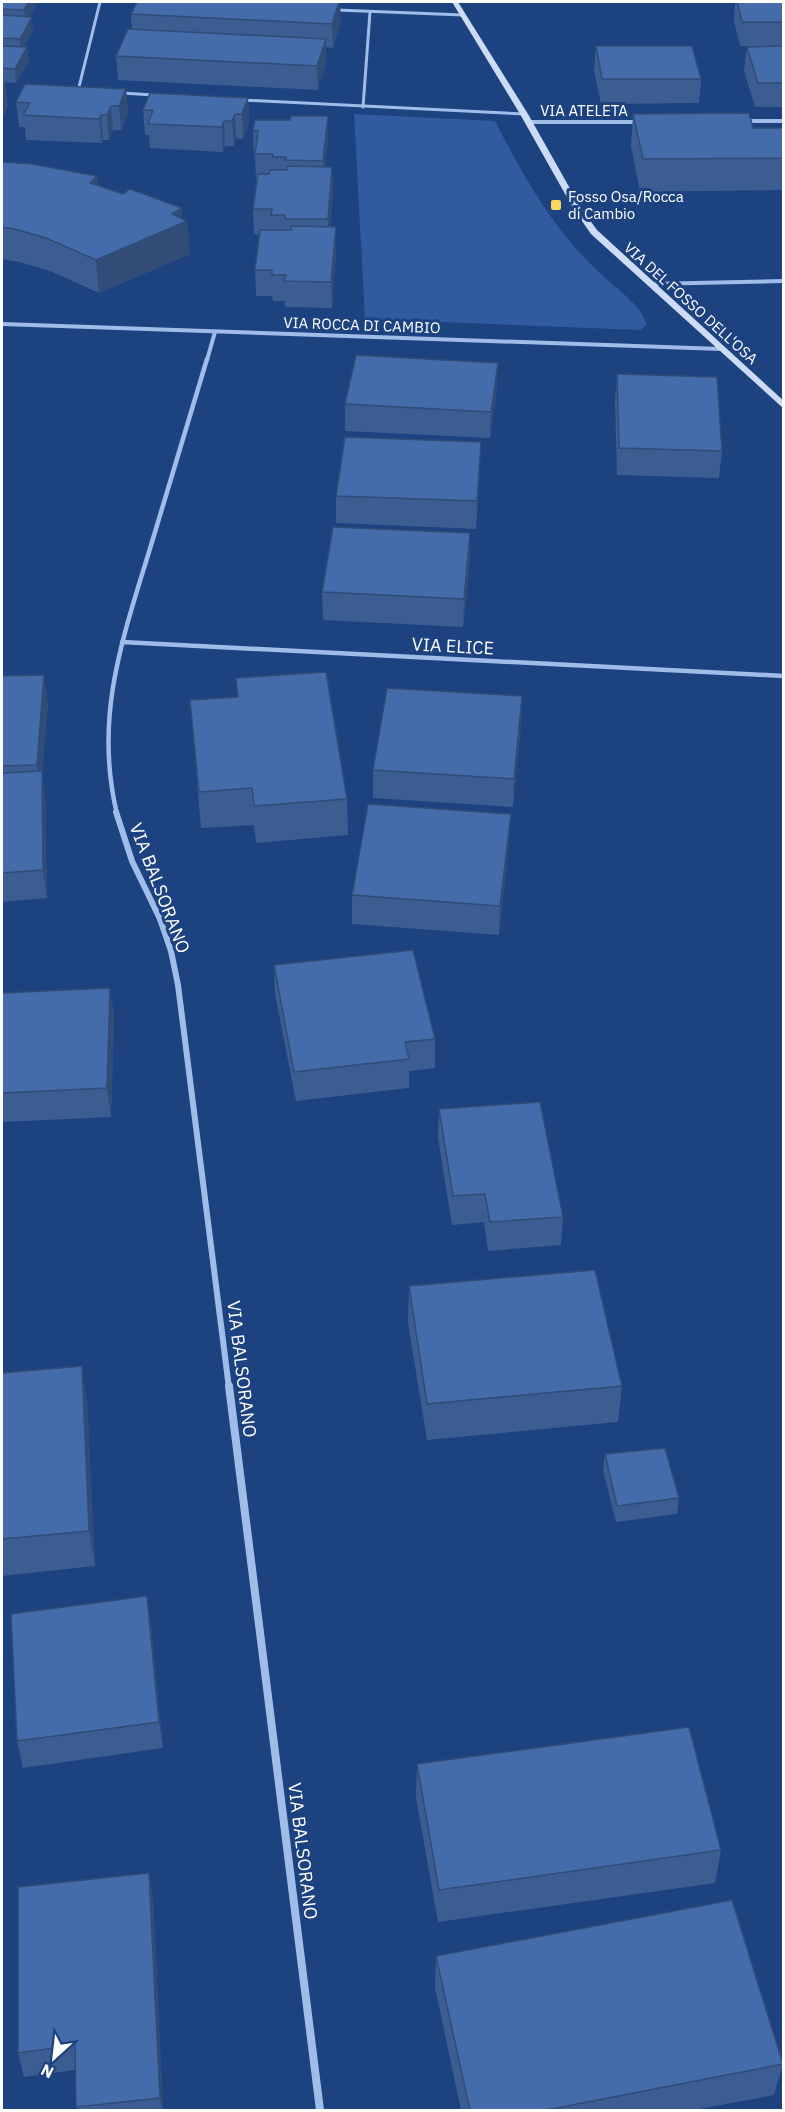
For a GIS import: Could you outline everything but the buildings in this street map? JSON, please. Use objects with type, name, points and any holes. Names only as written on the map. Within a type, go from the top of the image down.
[{"type":"street","name":"VIA DEL FOSSO DELL'OSA","points":[[455,2],[529,122],[582,216],[601,240],[783,406]]},
{"type":"street","points":[[737,121],[783,121]]},
{"type":"street","name":"VIA ATELETA","points":[[529,122],[645,122]]},
{"type":"street","points":[[648,284],[783,281]]},
{"type":"street","name":"VIA ROCCA DI CAMBIO","points":[[2,324],[721,349]]},
{"type":"street","name":"VIA BALSORANO","points":[[215,332],[122,642],[109,702],[108,739],[116,812],[126,845],[160,919],[171,951],[178,984],[320,2110]]},
{"type":"street","name":"VIA ELICE","points":[[122,642],[783,676]]},
{"type":"lane","points":[[90,91],[78,91],[100,2]]},
{"type":"lane","points":[[336,10],[463,15]]},
{"type":"lane","points":[[363,107],[370,12]]},
{"type":"lane","points":[[113,93],[161,96]]},
{"type":"lane","points":[[232,100],[524,114]]},
{"type":"shaded area","points":[[354,114],[495,121],[517,163],[555,222],[585,258],[634,304],[647,325],[640,330],[365,319]]},
{"type":"place","name":"Fosso Osa/Rocca di Cambio","points":[[556,205]]}]
